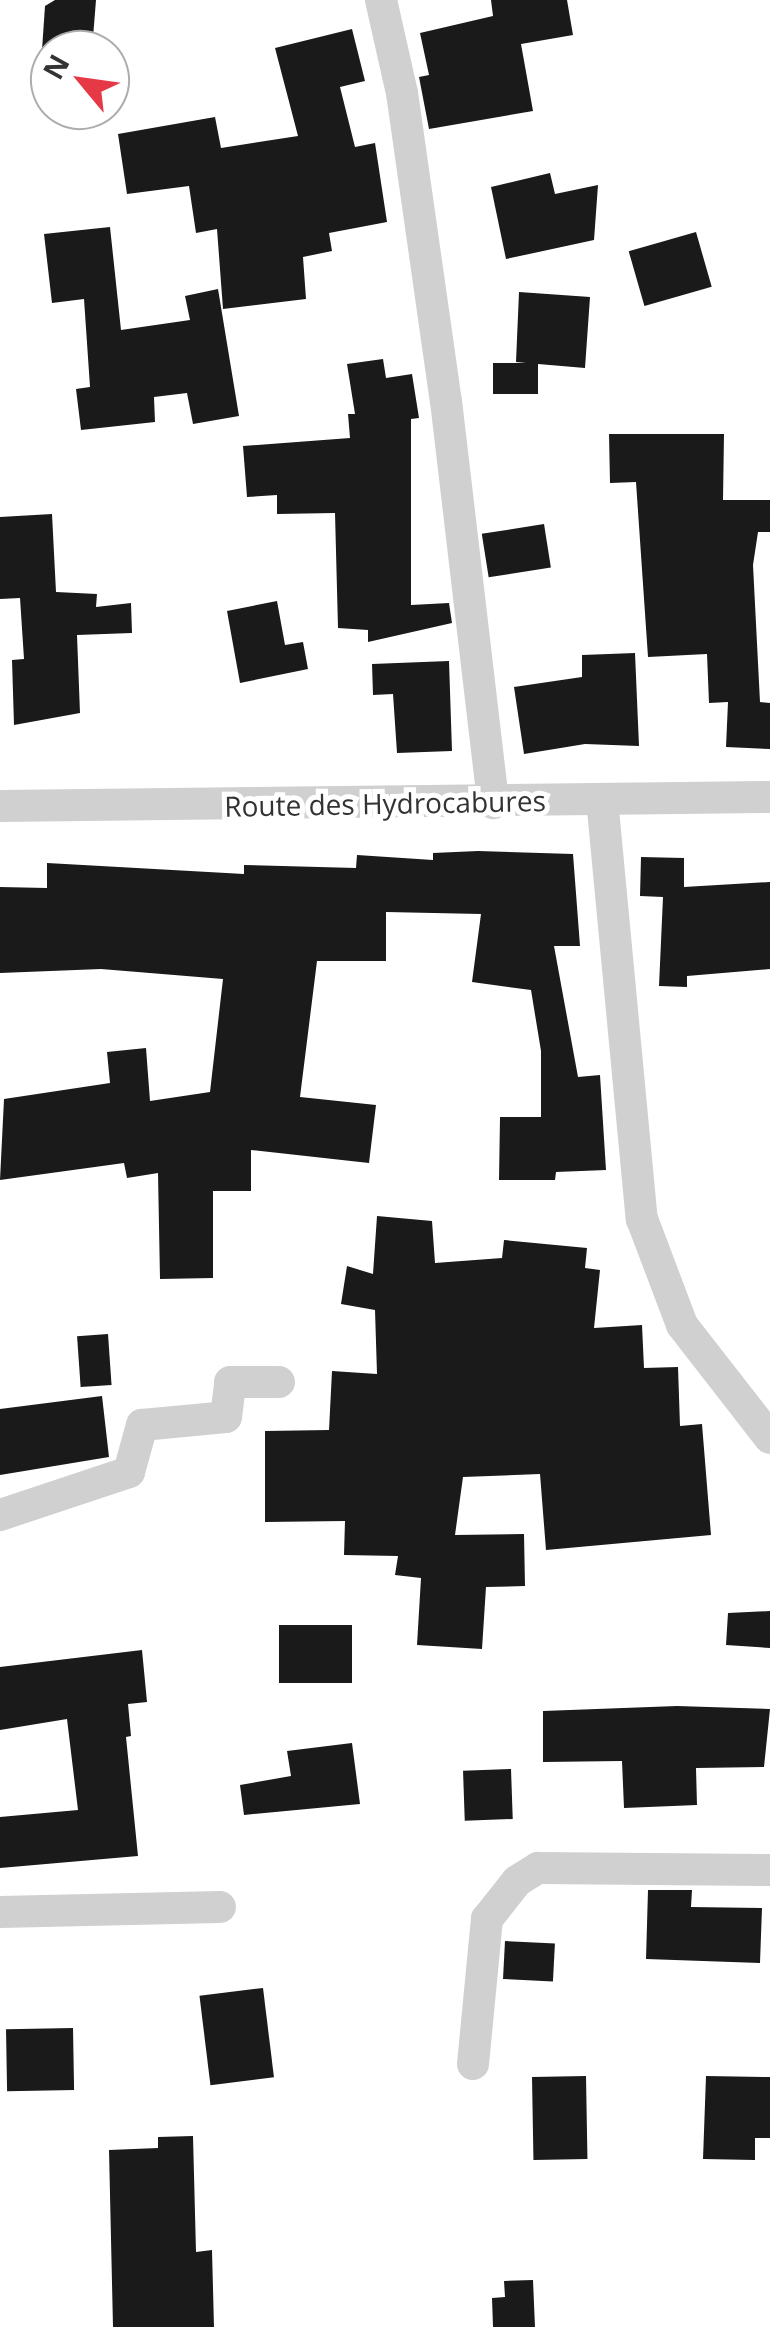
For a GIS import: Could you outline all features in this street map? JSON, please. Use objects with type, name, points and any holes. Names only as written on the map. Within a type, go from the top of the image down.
[{"type":"street","points":[[380,0],[402,94],[446,401],[493,803]]},
{"type":"street","name":"Route des Hydrocabures","points":[[0,806],[770,797]]},
{"type":"street","points":[[602,799],[642,1219],[682,1325],[770,1438]]},
{"type":"street","points":[[0,1515],[130,1472],[142,1425],[226,1417],[230,1382],[279,1382]]},
{"type":"street","points":[[473,2064],[487,1919],[518,1881],[538,1868],[770,1870]]},
{"type":"street","points":[[0,1912],[220,1906]]},
{"type":"building","points":[[55,0],[96,0],[94,30],[43,30],[45,6]]},
{"type":"building","points":[[491,0],[567,0],[573,35],[521,44],[533,111],[429,129],[419,77],[429,75],[420,33],[493,16]]},
{"type":"building","points":[[352,29],[365,81],[340,87],[355,147],[375,143],[387,222],[329,233],[332,251],[303,257],[306,299],[223,309],[217,229],[196,233],[189,186],[127,194],[118,134],[215,117],[221,148],[298,136],[275,48]]},
{"type":"building","points":[[550,173],[555,194],[598,185],[594,240],[506,259],[491,187]]},
{"type":"building","points":[[110,227],[121,330],[190,320],[185,296],[218,289],[239,416],[193,424],[187,393],[154,397],[155,422],[81,430],[76,389],[90,387],[84,299],[52,303],[44,234]]},
{"type":"building","points":[[696,232],[712,287],[644,306],[629,251]]},
{"type":"building","points":[[519,292],[590,297],[585,368],[538,364],[538,394],[493,394],[493,363],[526,363],[516,362]]},
{"type":"building","points":[[383,359],[386,378],[412,374],[419,418],[411,419],[411,605],[449,603],[452,623],[368,642],[368,630],[338,628],[335,513],[277,514],[277,495],[247,497],[243,446],[350,438],[348,414],[355,414],[347,364]]},
{"type":"building","points":[[609,434],[724,434],[723,500],[770,500],[770,532],[758,532],[753,565],[760,702],[770,703],[770,749],[726,747],[728,702],[709,703],[707,654],[648,657],[636,482],[610,483]]},
{"type":"building","points":[[52,514],[56,592],[97,594],[96,607],[131,603],[132,633],[77,635],[80,713],[14,725],[12,660],[24,659],[20,598],[0,599],[0,517]]},
{"type":"building","points":[[544,524],[551,567],[489,577],[482,534]]},
{"type":"building","points":[[277,601],[285,645],[303,642],[308,669],[240,683],[227,611]]},
{"type":"building","points":[[635,653],[639,746],[585,744],[524,754],[514,687],[582,677],[582,655]]},
{"type":"building","points":[[449,661],[452,751],[397,753],[393,694],[373,695],[372,664]]},
{"type":"building","points":[[433,853],[573,854],[580,946],[554,946],[578,1077],[600,1075],[606,1170],[556,1172],[555,1180],[499,1180],[500,1117],[541,1117],[541,1051],[531,990],[472,982],[481,914],[386,912],[386,961],[317,961],[300,1097],[376,1105],[369,1163],[251,1150],[251,1191],[213,1191],[213,1278],[160,1279],[158,1173],[127,1178],[124,1163],[0,1180],[4,1099],[110,1083],[107,1052],[146,1048],[150,1101],[210,1092],[223,979],[101,969],[0,973],[0,887],[47,888],[47,863],[244,874],[244,865],[356,868],[357,855],[433,860]]},
{"type":"building","points":[[641,857],[684,858],[684,887],[770,882],[770,969],[687,976],[687,987],[659,986],[663,897],[640,896]]},
{"type":"building","points":[[377,1216],[432,1221],[435,1263],[502,1258],[504,1240],[587,1248],[585,1268],[600,1270],[594,1328],[642,1325],[644,1368],[678,1367],[680,1426],[702,1424],[711,1535],[546,1550],[540,1474],[463,1477],[455,1535],[524,1534],[525,1586],[486,1587],[482,1649],[417,1645],[421,1578],[395,1575],[398,1556],[344,1555],[345,1521],[265,1522],[265,1431],[329,1430],[332,1371],[377,1374],[375,1310],[341,1304],[347,1266],[373,1274]]},
{"type":"building","points":[[108,1334],[112,1385],[81,1387],[77,1336]]},
{"type":"building","points":[[102,1396],[109,1457],[0,1475],[0,1409]]},
{"type":"building","points":[[770,1611],[770,1648],[726,1645],[728,1613]]},
{"type":"building","points":[[279,1625],[352,1625],[352,1683],[279,1683]]},
{"type":"building","points":[[142,1650],[147,1702],[128,1704],[131,1736],[126,1737],[138,1856],[0,1868],[0,1817],[78,1810],[67,1719],[0,1730],[0,1667]]},
{"type":"building","points":[[677,1706],[770,1709],[764,1767],[696,1768],[697,1805],[624,1808],[622,1761],[543,1762],[543,1711]]},
{"type":"building","points":[[352,1743],[360,1804],[244,1815],[240,1785],[291,1776],[287,1751]]},
{"type":"building","points":[[511,1769],[513,1819],[465,1821],[463,1771]]},
{"type":"building","points":[[648,1890],[692,1890],[691,1907],[762,1908],[760,1963],[646,1959]]},
{"type":"building","points":[[505,1941],[555,1944],[553,1982],[503,1979]]},
{"type":"building","points":[[263,1988],[274,2077],[210,2085],[199,1996]]},
{"type":"building","points":[[73,2028],[74,2090],[7,2091],[6,2029]]},
{"type":"building","points":[[586,2076],[587,2159],[533,2160],[532,2077]]},
{"type":"building","points":[[706,2076],[770,2077],[770,2138],[755,2138],[755,2160],[703,2159]]},
{"type":"building","points":[[193,2136],[196,2252],[212,2250],[214,2327],[113,2327],[109,2150],[158,2148],[158,2137]]},
{"type":"building","points":[[533,2280],[535,2327],[493,2327],[492,2298],[505,2297],[504,2281]]}]
